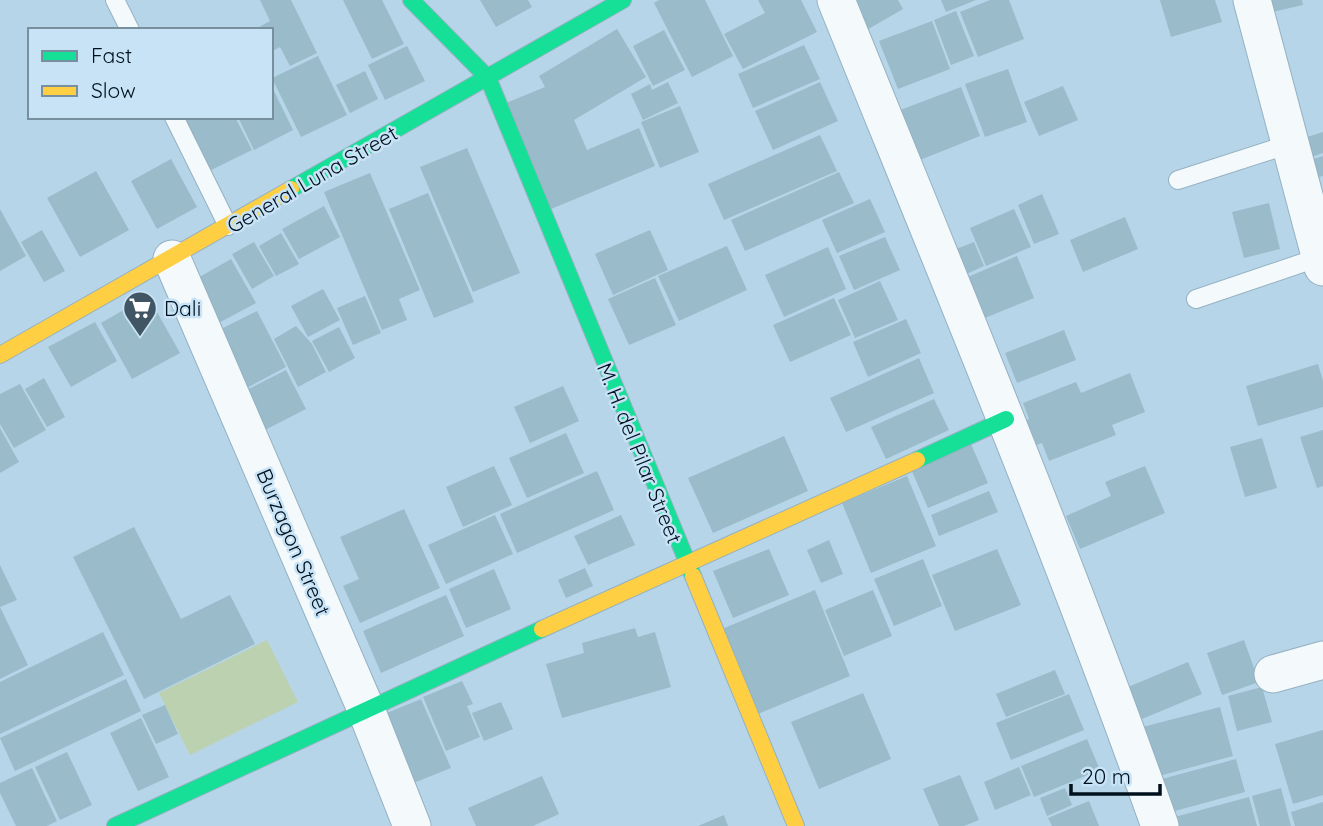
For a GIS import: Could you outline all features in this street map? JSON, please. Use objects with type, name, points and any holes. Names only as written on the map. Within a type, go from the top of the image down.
[{"type":"street","points":[[411,0],[488,78]]},
{"type":"street","name":"General Luna Street","points":[[0,355],[623,0]]},
{"type":"street","points":[[836,0],[1006,419],[1114,696],[1160,826]]},
{"type":"street","points":[[1252,0],[1322,262]]},
{"type":"street","name":"M. H. del Pilar Street","points":[[488,78],[686,565],[796,826]]},
{"type":"street","name":"Burzagon Street","points":[[172,259],[365,706],[412,826]]},
{"type":"street","points":[[115,826],[365,706],[686,565],[1006,419]]},
{"type":"street","points":[[1273,674],[1323,660]]},
{"type":"lane","points":[[116,0],[129,28]]},
{"type":"lane","points":[[175,119],[228,226]]},
{"type":"lane","points":[[1178,180],[1290,144]]},
{"type":"lane","points":[[1196,299],[1322,262]]},
{"type":"green space","points":[[267,640],[298,702],[190,755],[159,693]]},
{"type":"building","points":[[260,0],[291,0],[317,53],[290,66],[280,47],[273,51],[273,28],[258,28],[270,21]]},
{"type":"building","points":[[343,0],[382,0],[404,44],[372,59]]},
{"type":"building","points":[[480,0],[528,0],[532,7],[496,27]]},
{"type":"building","points":[[659,0],[705,0],[733,56],[692,77],[654,3]]},
{"type":"building","points":[[758,0],[801,0],[817,32],[743,69],[724,34],[765,13]]},
{"type":"building","points":[[846,0],[898,0],[903,9],[865,31]]},
{"type":"building","points":[[941,0],[976,0],[946,12]]},
{"type":"building","points":[[990,0],[1009,0],[1024,39],[978,57],[960,12]]},
{"type":"building","points":[[1160,0],[1215,0],[1222,22],[1171,37]]},
{"type":"building","points":[[1261,0],[1302,0],[1303,5],[1264,14]]},
{"type":"building","points":[[956,11],[974,56],[951,65],[934,20]]},
{"type":"building","points":[[932,21],[950,69],[898,89],[879,41]]},
{"type":"building","points":[[617,29],[646,77],[574,120],[587,150],[639,128],[655,166],[551,209],[506,103],[545,87],[539,76]]},
{"type":"building","points":[[664,30],[685,70],[653,86],[633,46]]},
{"type":"building","points":[[804,45],[820,79],[753,108],[738,74]]},
{"type":"building","points":[[407,46],[425,81],[385,100],[368,65]]},
{"type":"building","points":[[318,56],[347,115],[301,137],[273,78]]},
{"type":"building","points":[[1008,69],[1027,122],[985,137],[965,84]]},
{"type":"building","points":[[365,71],[378,99],[350,113],[336,85]]},
{"type":"building","points":[[668,82],[678,103],[643,120],[631,94],[650,84],[652,90]]},
{"type":"building","points":[[820,82],[838,121],[773,150],[755,111]]},
{"type":"building","points":[[1063,86],[1078,120],[1039,136],[1024,102]]},
{"type":"building","points":[[961,87],[980,136],[915,162],[895,112]]},
{"type":"building","points":[[273,89],[293,130],[254,150],[239,119],[273,119]]},
{"type":"building","points":[[680,106],[699,152],[660,168],[641,122]]},
{"type":"building","points":[[177,119],[236,119],[252,150],[203,174]]},
{"type":"building","points":[[1323,132],[1323,153],[1303,160],[1297,140]]},
{"type":"building","points":[[820,135],[837,171],[724,220],[708,184]]},
{"type":"building","points":[[467,148],[520,273],[473,292],[420,167]]},
{"type":"building","points":[[1323,156],[1323,176],[1308,180],[1302,163]]},
{"type":"building","points":[[171,159],[197,207],[157,229],[131,181]]},
{"type":"building","points":[[96,171],[129,230],[80,257],[47,198]]},
{"type":"building","points":[[839,172],[854,203],[745,251],[731,220]]},
{"type":"building","points":[[370,173],[420,290],[399,299],[407,320],[382,330],[324,192]]},
{"type":"building","points":[[428,193],[474,302],[434,318],[389,209]]},
{"type":"building","points":[[1042,194],[1059,234],[1034,244],[1018,205]]},
{"type":"building","points":[[870,199],[885,232],[837,253],[822,220]]},
{"type":"building","points":[[1269,203],[1280,249],[1244,258],[1232,212]]},
{"type":"building","points":[[324,206],[340,237],[299,259],[282,229]]},
{"type":"building","points":[[0,209],[26,256],[0,271]]},
{"type":"building","points":[[1014,209],[1031,247],[986,266],[970,228]]},
{"type":"building","points":[[1125,217],[1138,249],[1083,272],[1070,240]]},
{"type":"building","points":[[42,230],[65,271],[44,282],[21,242]]},
{"type":"building","points":[[650,230],[668,270],[613,295],[595,254]]},
{"type":"building","points":[[281,233],[299,264],[276,276],[259,246]]},
{"type":"building","points":[[885,237],[900,270],[854,290],[839,256]]},
{"type":"building","points":[[254,242],[274,276],[252,289],[232,254]]},
{"type":"building","points":[[974,242],[984,266],[962,276],[951,251]]},
{"type":"building","points":[[727,246],[747,290],[679,321],[658,276]]},
{"type":"building","points":[[828,247],[846,289],[784,317],[765,275]]},
{"type":"building","points":[[1017,256],[1034,298],[980,320],[963,279]]},
{"type":"building","points":[[231,259],[256,303],[213,326],[189,283]]},
{"type":"building","points":[[655,278],[676,325],[629,345],[608,299]]},
{"type":"building","points":[[880,281],[898,320],[855,338],[838,300]]},
{"type":"building","points":[[323,289],[340,320],[308,337],[291,306]]},
{"type":"building","name":"Dali","points":[[148,296],[180,353],[132,379],[101,323]]},
{"type":"building","points":[[365,296],[381,333],[353,345],[337,308]]},
{"type":"building","points":[[834,298],[851,335],[790,362],[773,325]]},
{"type":"building","points":[[257,311],[286,367],[241,391],[211,334]]},
{"type":"building","points":[[906,319],[921,353],[868,377],[853,342]]},
{"type":"building","points":[[95,322],[117,361],[71,387],[48,347]]},
{"type":"building","points":[[296,326],[312,344],[326,372],[298,387],[274,339]]},
{"type":"building","points":[[339,327],[355,358],[329,372],[312,341]]},
{"type":"building","points":[[1064,330],[1076,360],[1017,383],[1005,353]]},
{"type":"building","points":[[919,358],[934,393],[846,432],[830,398]]},
{"type":"building","points":[[1318,364],[1323,381],[1323,407],[1258,426],[1246,386]]},
{"type":"building","points":[[286,370],[306,409],[261,432],[241,393]]},
{"type":"building","points":[[1130,373],[1145,412],[1112,425],[1116,435],[1049,461],[1042,443],[1028,448],[1018,424],[1029,419],[1023,403],[1076,382],[1081,393]]},
{"type":"building","points":[[44,378],[65,417],[47,427],[25,389]]},
{"type":"building","points":[[20,384],[46,430],[14,448],[0,424],[0,394]]},
{"type":"building","points":[[563,386],[579,421],[530,443],[514,407]]},
{"type":"building","points":[[934,399],[949,430],[886,459],[871,427]]},
{"type":"building","points":[[0,428],[19,462],[0,473]]},
{"type":"building","points":[[1323,430],[1323,486],[1317,488],[1300,437]]},
{"type":"building","points":[[566,433],[584,473],[527,498],[509,458]]},
{"type":"building","points":[[784,436],[808,491],[713,533],[688,478]]},
{"type":"building","points":[[1262,438],[1277,488],[1245,497],[1230,447]]},
{"type":"building","points":[[971,444],[988,483],[928,508],[911,469]]},
{"type":"building","points":[[494,466],[512,505],[463,527],[446,487]]},
{"type":"building","points":[[1145,466],[1165,513],[1080,549],[1066,516],[1111,496],[1105,482]]},
{"type":"building","points":[[597,471],[614,510],[517,553],[500,514]]},
{"type":"building","points":[[907,476],[936,546],[871,573],[842,503]]},
{"type":"building","points":[[989,491],[998,512],[939,536],[931,515]]},
{"type":"building","points":[[404,509],[440,588],[360,623],[343,586],[359,579],[340,537]]},
{"type":"building","points":[[495,515],[513,554],[446,584],[428,545]]},
{"type":"building","points":[[621,515],[635,545],[588,565],[574,536]]},
{"type":"building","points":[[134,527],[181,619],[230,595],[255,644],[144,699],[73,557]]},
{"type":"building","points":[[829,540],[843,574],[821,583],[807,550]]},
{"type":"building","points":[[769,549],[789,595],[733,618],[713,571]]},
{"type":"building","points":[[997,549],[1021,605],[955,631],[932,575]]},
{"type":"building","points":[[923,559],[942,606],[894,626],[874,579]]},
{"type":"building","points":[[0,565],[17,600],[0,607]]},
{"type":"building","points":[[585,568],[593,586],[566,598],[558,580]]},
{"type":"building","points":[[494,569],[511,609],[466,628],[449,589]]},
{"type":"building","points":[[815,590],[850,676],[758,714],[722,629]]},
{"type":"building","points":[[873,590],[892,636],[844,656],[825,610]]},
{"type":"building","points":[[446,595],[464,636],[381,673],[363,631]]},
{"type":"building","points":[[0,607],[28,665],[0,679]]},
{"type":"building","points":[[635,628],[638,637],[655,632],[671,687],[562,718],[546,664],[584,653],[582,643]]},
{"type":"building","points":[[103,632],[124,675],[0,734],[0,682]]},
{"type":"building","points":[[1244,640],[1259,682],[1222,695],[1207,653]]},
{"type":"building","points":[[1188,662],[1202,694],[1142,719],[1128,687]]},
{"type":"building","points":[[1055,670],[1065,694],[1006,717],[996,694]]},
{"type":"building","points":[[126,679],[141,711],[15,771],[0,738]]},
{"type":"building","points":[[462,681],[473,704],[467,706],[480,737],[446,751],[423,697]]},
{"type":"building","points":[[1262,687],[1272,722],[1237,731],[1228,696]]},
{"type":"building","points":[[863,693],[891,759],[819,789],[791,722]]},
{"type":"building","points":[[1069,694],[1084,730],[1011,760],[996,723]]},
{"type":"building","points":[[421,699],[451,768],[406,786],[377,717]]},
{"type":"building","points":[[501,702],[513,729],[484,741],[472,713]]},
{"type":"building","points":[[165,705],[178,734],[156,744],[142,715]]},
{"type":"building","points":[[1220,707],[1233,756],[1144,780],[1131,730]]},
{"type":"building","points":[[141,718],[169,777],[138,791],[110,733]]},
{"type":"building","points":[[1323,730],[1323,795],[1293,804],[1275,744]]},
{"type":"building","points":[[1087,739],[1100,770],[1034,797],[1021,766]]},
{"type":"building","points":[[67,752],[92,805],[60,820],[35,767]]},
{"type":"building","points":[[1236,759],[1245,792],[1160,815],[1151,782]]},
{"type":"building","points":[[1019,767],[1031,795],[995,810],[984,782]]},
{"type":"building","points":[[32,768],[57,821],[47,826],[16,826],[0,793],[0,783]]},
{"type":"building","points":[[960,775],[979,820],[964,826],[939,826],[923,789]]},
{"type":"building","points":[[542,776],[559,814],[533,826],[476,826],[468,808]]},
{"type":"building","points":[[1065,788],[1072,805],[1047,816],[1040,798]]},
{"type":"building","points":[[1281,788],[1291,826],[1260,826],[1252,796]]},
{"type":"building","points":[[1249,797],[1257,826],[1162,826],[1160,821]]},
{"type":"building","points":[[1089,801],[1099,826],[1052,826],[1048,818]]},
{"type":"building","points":[[1323,802],[1323,826],[1295,826],[1291,812]]},
{"type":"building","points":[[724,815],[728,826],[698,826]]},
{"type":"traffic: fast","points":[[411,0],[488,78],[693,576]]},
{"type":"traffic: fast","points":[[291,189],[623,0]]},
{"type":"traffic: fast","points":[[917,460],[1006,419]]},
{"type":"traffic: fast","points":[[115,826],[542,629]]},
{"type":"traffic: slow","points":[[0,355],[291,189]]},
{"type":"traffic: slow","points":[[542,629],[917,460]]},
{"type":"traffic: slow","points":[[693,576],[796,826]]},
{"type":"place","name":"Dali","points":[[140,338]]}]
